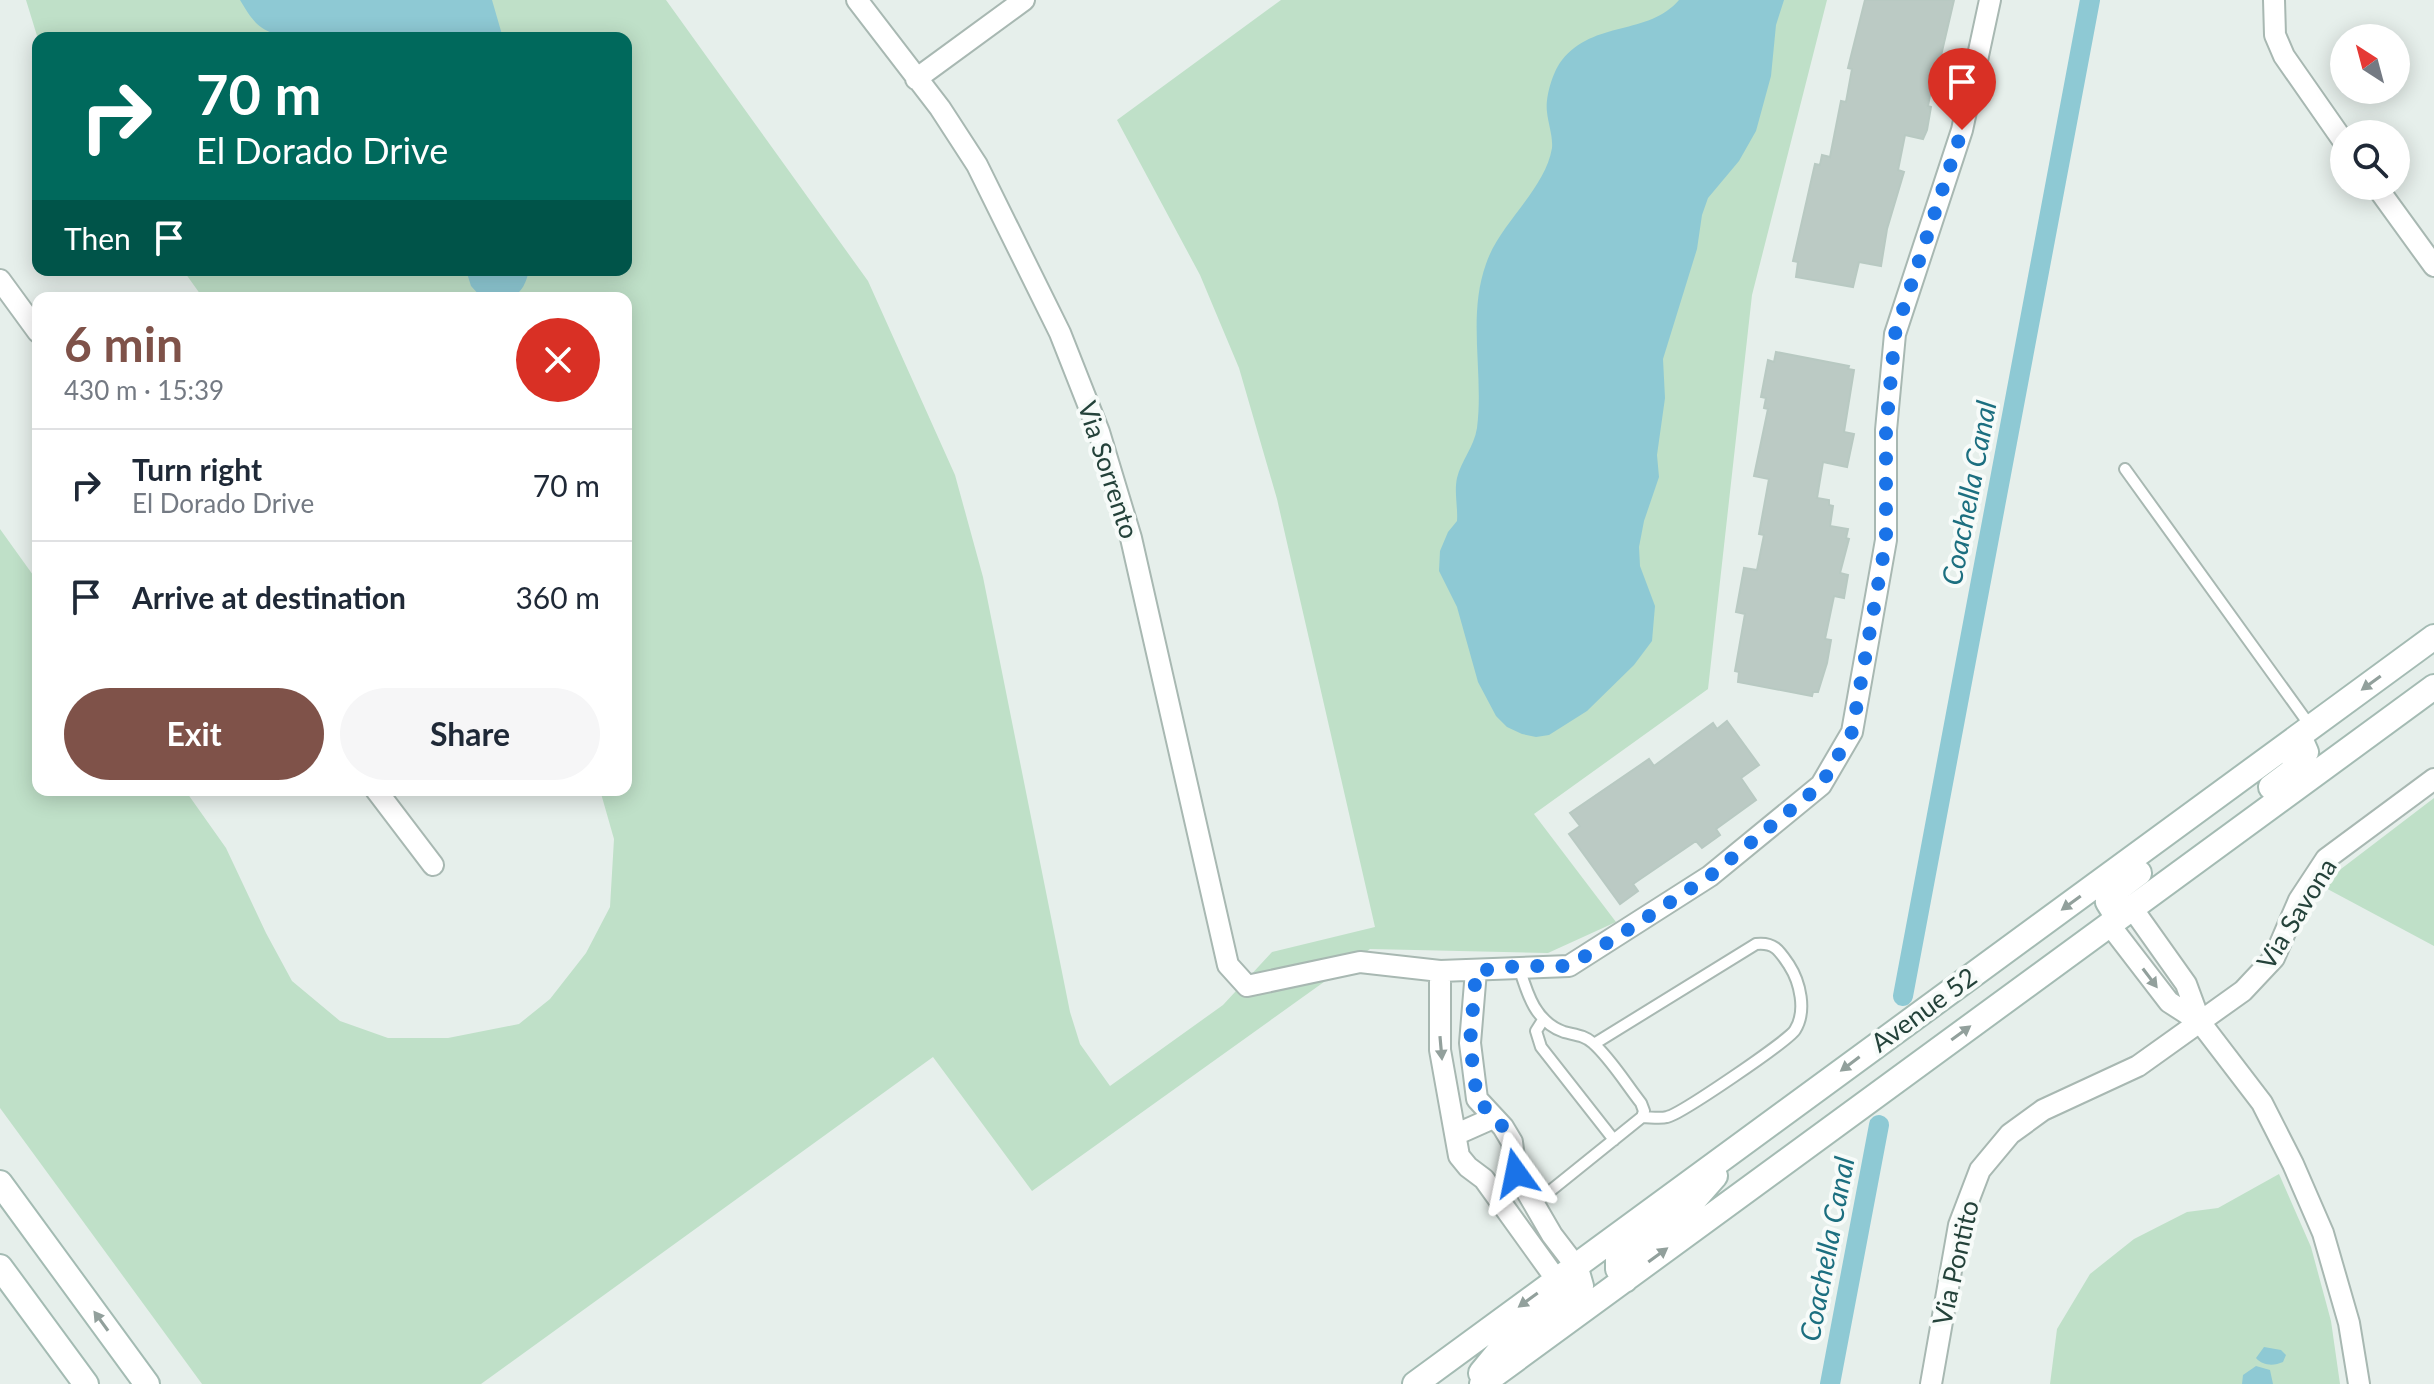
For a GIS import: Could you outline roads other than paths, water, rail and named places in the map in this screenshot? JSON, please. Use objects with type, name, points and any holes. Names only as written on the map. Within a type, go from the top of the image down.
[{"type":"main road","name":"Avenue 52","points":[[1415,1384],[2434,637]]},
{"type":"main road","name":"Avenue 52","points":[[1482,1384],[2434,687]]},
{"type":"main road","points":[[2202,856],[2245,806],[2291,772],[2306,752],[2305,731]]},
{"type":"main road","points":[[2120,916],[2108,902],[2115,891],[2176,846],[2220,794]]},
{"type":"main road","points":[[1625,1280],[1618,1269],[1618,1259],[1624,1251],[1693,1201],[1749,1139]]},
{"type":"main road","points":[[0,1183],[147,1384]]},
{"type":"main road","points":[[0,1267],[86,1384]]},
{"type":"main road","points":[[1472,1384],[1504,1345],[1572,1296],[1581,1286],[1566,1272]]},
{"type":"street","name":"Via Sorrento","points":[[857,0],[940,108],[983,178],[1060,333],[1099,432],[1131,538],[1228,965],[1247,986],[1360,962],[1440,971]]},
{"type":"street","points":[[916,79],[1024,0]]},
{"type":"street","points":[[1566,1272],[1484,1179],[1459,1156],[1440,1050],[1440,971],[1569,966],[1710,876],[1821,785],[1852,732],[1886,540],[1886,430],[1895,334],[1962,130],[1990,0]]},
{"type":"street","points":[[2274,0],[2275,35],[2284,56],[2330,122]]},
{"type":"street","points":[[2386,200],[2434,266]]},
{"type":"street","points":[[0,280],[32,324]]},
{"type":"street","name":"Via Savona","points":[[2200,1022],[2243,991],[2274,958],[2299,900],[2326,859],[2434,779]]},
{"type":"street","points":[[381,796],[433,865]]},
{"type":"street","points":[[2120,916],[2169,1002],[2200,1022],[2262,1103],[2323,1233],[2349,1323],[2359,1384]]},
{"type":"street","points":[[1476,971],[1470,1043],[1477,1099],[1503,1127],[1512,1142],[1516,1173],[1552,1235],[1566,1272]]},
{"type":"street","name":"Via Pontito","points":[[1931,1384],[1959,1225],[1980,1170],[2010,1134],[2043,1110],[2138,1066],[2200,1022]]},
{"type":"street","points":[[1457,1134],[1493,1118]]},
{"type":"lane","points":[[2125,469],[2305,731]]},
{"type":"lane","points":[[1594,1044],[1756,944],[1768,943],[1778,948],[1796,976],[1801,995],[1800,1019],[1790,1037],[1668,1117],[1642,1117]]},
{"type":"lane","points":[[1519,966],[1529,998],[1543,1020],[1594,1044],[1644,1111],[1642,1117],[1534,1204]]},
{"type":"lane","points":[[1543,1020],[1536,1031],[1541,1047],[1614,1140]]},
{"type":"water","points":[[240,0],[492,0],[501,32],[271,32],[250,16]]},
{"type":"water","points":[[1679,0],[1784,0],[1776,25],[1771,76],[1756,131],[1739,161],[1708,198],[1697,249],[1663,359],[1665,398],[1657,455],[1659,477],[1639,547],[1640,566],[1655,606],[1652,641],[1634,665],[1587,711],[1549,735],[1536,737],[1507,727],[1496,716],[1478,682],[1457,607],[1439,571],[1440,551],[1448,532],[1457,521],[1457,478],[1477,428],[1480,284],[1492,249],[1548,163],[1552,143],[1547,99],[1562,60],[1589,39],[1652,19]]},
{"type":"water","points":[[468,276],[527,276],[518,292],[476,292]]},
{"type":"water","points":[[2264,1347],[2281,1350],[2286,1355],[2283,1362],[2269,1364],[2259,1361],[2256,1358]]},
{"type":"water","points":[[2256,1366],[2270,1370],[2273,1384],[2242,1384],[2243,1375]]},
{"type":"waterway","name":"Coachella Canal","points":[[1903,996],[2090,0]]},
{"type":"waterway","name":"Coachella Canal","points":[[1830,1384],[1879,1125]]}]
